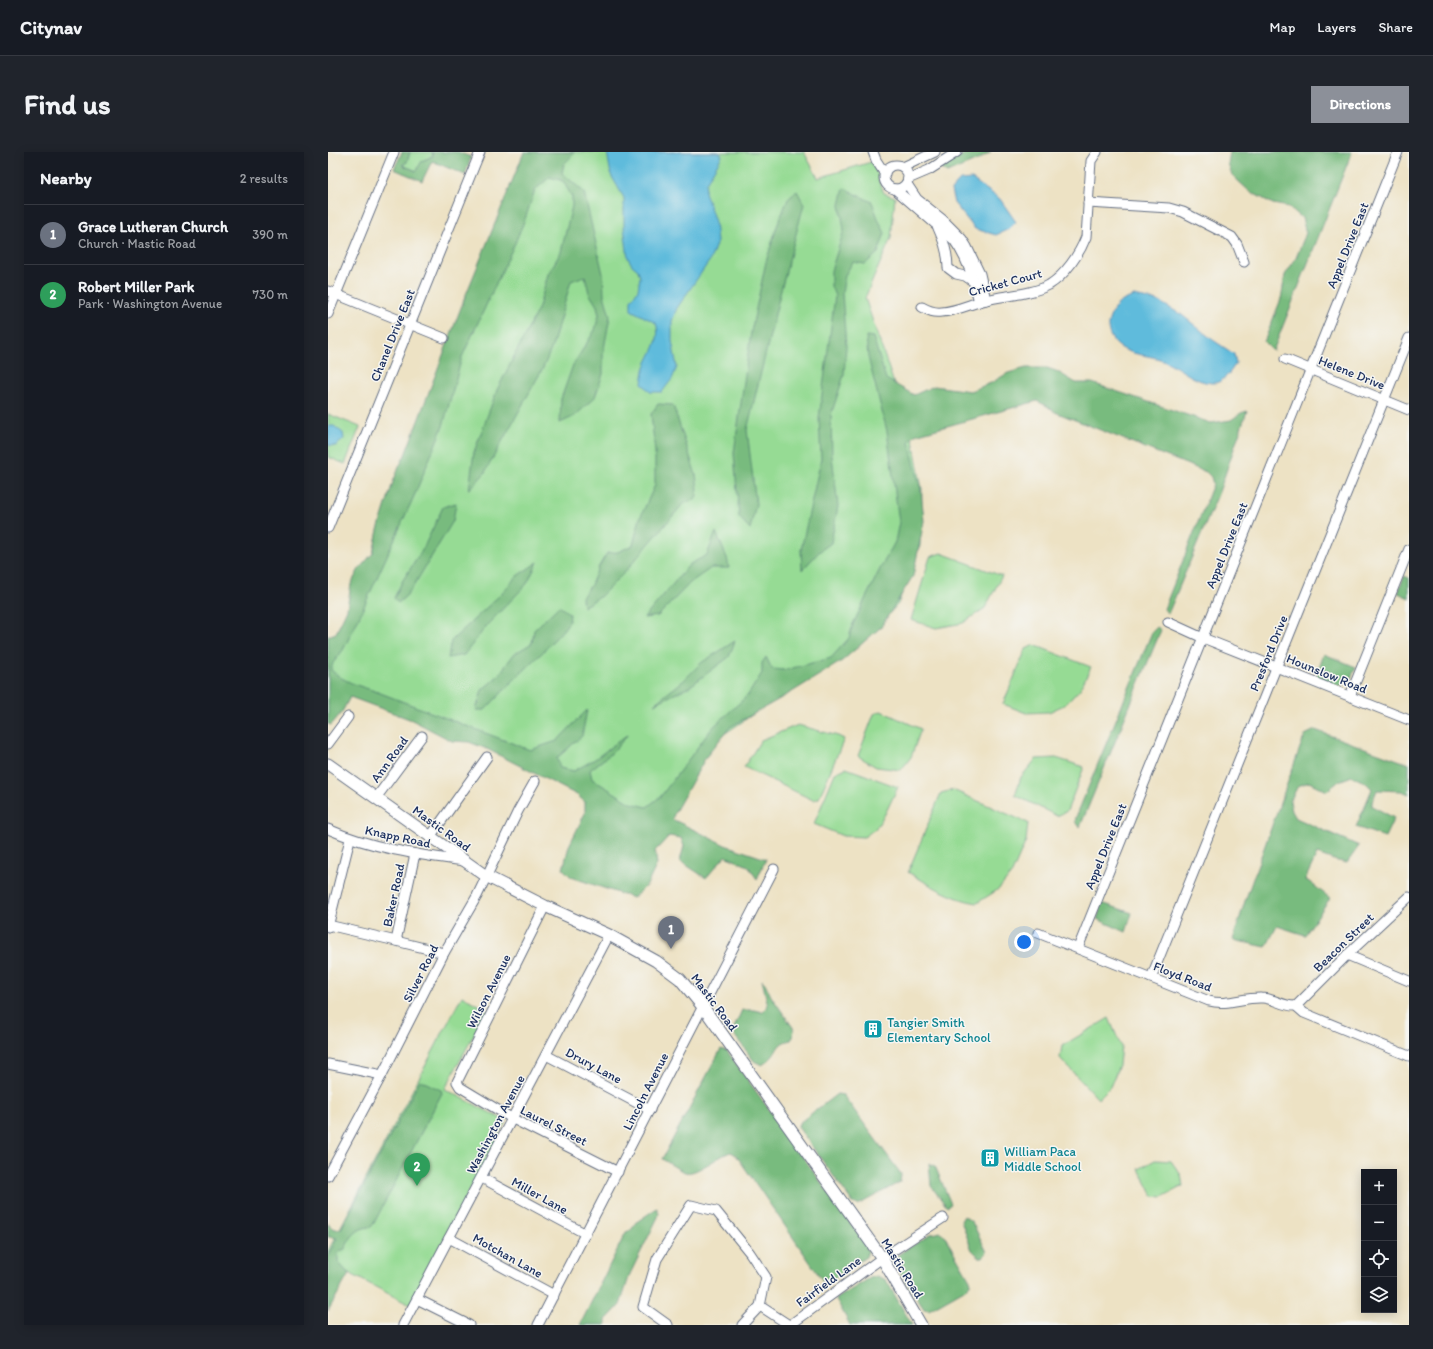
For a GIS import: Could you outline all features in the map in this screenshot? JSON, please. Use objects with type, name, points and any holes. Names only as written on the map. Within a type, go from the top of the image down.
[{"type":"main road","name":"Mastic Road","points":[[328,764],[486,876],[645,953],[680,979],[703,1007],[882,1258],[921,1325]]},
{"type":"street","points":[[328,314],[332,293],[394,152]]},
{"type":"street","name":"Chanel Drive East","points":[[328,528],[480,152]]},
{"type":"street","points":[[874,152],[908,172],[908,182],[916,199],[942,219],[967,247],[974,282],[983,301]]},
{"type":"street","points":[[874,152],[876,160],[885,174]]},
{"type":"street","points":[[935,152],[899,166],[889,168],[884,179],[886,184],[889,187],[901,189],[908,182],[957,152]]},
{"type":"street","name":"Cricket Court","points":[[922,308],[933,313],[944,312],[983,301],[1034,290],[1049,285],[1061,275],[1081,248],[1086,237],[1091,161],[1097,152]]},
{"type":"street","name":"Appel Drive East","points":[[1078,948],[1398,152]]},
{"type":"street","points":[[895,189],[954,240],[971,270],[980,274],[983,301]]},
{"type":"street","points":[[1088,203],[1170,208],[1184,212],[1232,237],[1237,244],[1244,262]]},
{"type":"street","points":[[937,225],[948,255],[948,268],[956,274],[971,270]]},
{"type":"street","points":[[332,293],[444,338]]},
{"type":"street","name":"Presford Drive","points":[[1151,978],[1409,338]]},
{"type":"street","name":"Helene Drive","points":[[1285,358],[1409,410]]},
{"type":"street","points":[[1350,696],[1409,549]]},
{"type":"street","name":"Hounslow Road","points":[[1168,622],[1203,638],[1409,720]]},
{"type":"street","points":[[328,744],[348,717]]},
{"type":"street","name":"Ann Road","points":[[376,798],[422,736]]},
{"type":"street","points":[[430,837],[487,757]]},
{"type":"street","name":"Silver Road","points":[[328,1176],[535,781]]},
{"type":"street","name":"Knapp Road","points":[[328,829],[350,839],[415,854],[465,861]]},
{"type":"street","points":[[350,839],[328,926],[444,953]]},
{"type":"street","name":"Baker Road","points":[[396,941],[415,854]]},
{"type":"street","name":"Lincoln Avenue","points":[[538,1325],[774,868]]},
{"type":"street","name":"Beacon Street","points":[[1296,1006],[1347,955],[1408,900]]},
{"type":"street","name":"Wilson Avenue","points":[[460,1087],[457,1082],[546,906]]},
{"type":"street","name":"Floyd Road","points":[[1038,933],[1219,1004],[1263,998],[1274,1000],[1288,1007],[1296,1006],[1304,1013],[1409,1056]]},
{"type":"street","name":"Washington Avenue","points":[[403,1325],[609,935]]},
{"type":"street","points":[[1347,955],[1409,981]]},
{"type":"street","name":"Drury Lane","points":[[546,1055],[650,1110]]},
{"type":"street","points":[[328,1064],[382,1075]]},
{"type":"street","name":"Laurel Street","points":[[460,1087],[513,1119],[618,1172]]},
{"type":"street","name":"Miller Lane","points":[[482,1178],[586,1234]]},
{"type":"street","points":[[668,1325],[643,1307],[657,1259],[691,1205],[716,1211],[750,1253],[766,1277],[760,1306],[742,1325]]},
{"type":"street","name":"Fairfield Lane","points":[[760,1306],[789,1325],[882,1258],[943,1218]]},
{"type":"street","name":"Motchan Lane","points":[[449,1238],[554,1295]]},
{"type":"street","points":[[417,1298],[469,1325]]},
{"type":"green space","points":[[402,152],[410,152],[407,162],[402,165],[416,171],[422,161],[433,156],[432,152],[458,152],[471,157],[465,175],[432,161],[422,181],[394,169]]},
{"type":"green space","points":[[410,152],[432,152],[433,156],[422,161],[417,171],[402,165],[407,162]]},
{"type":"green space","points":[[524,152],[574,152],[574,154],[564,164],[562,173],[584,192],[603,274],[604,295],[610,316],[603,354],[603,374],[595,397],[575,416],[560,423],[561,399],[573,365],[595,330],[599,315],[597,306],[589,293],[585,276],[571,281],[552,347],[543,368],[484,474],[469,490],[474,452],[497,390],[539,307],[548,274],[561,252],[572,206],[572,197],[563,181],[550,177],[535,190],[515,243],[462,357],[443,426],[415,494],[356,624],[343,650],[333,663],[331,670],[336,674],[346,681],[530,750],[557,741],[587,710],[582,736],[557,758],[560,768],[574,771],[595,759],[628,734],[613,752],[590,770],[592,779],[631,803],[647,807],[661,796],[712,728],[748,695],[762,673],[762,663],[766,657],[772,669],[785,670],[831,658],[849,638],[853,624],[895,542],[899,522],[887,431],[868,357],[866,336],[873,337],[886,379],[914,395],[934,386],[970,391],[991,383],[1008,373],[1026,368],[1047,368],[1056,371],[1076,383],[1092,383],[1211,423],[1231,420],[1247,411],[1219,492],[1168,614],[1164,609],[1213,484],[1211,477],[1206,472],[1055,412],[1037,401],[915,435],[909,442],[921,490],[924,521],[913,576],[881,627],[842,661],[792,692],[730,727],[706,757],[672,819],[725,845],[766,859],[757,879],[748,866],[725,856],[706,878],[680,861],[684,846],[681,838],[669,836],[655,851],[657,864],[647,885],[633,898],[571,877],[563,869],[569,846],[585,813],[585,802],[577,795],[487,749],[469,742],[452,741],[412,720],[350,697],[342,712],[331,725],[328,724],[328,636],[336,633],[347,609],[351,584],[359,569],[373,553],[378,530],[393,482],[405,455],[465,297]]},
{"type":"green space","points":[[534,152],[804,152],[818,178],[871,162],[878,174],[879,182],[884,193],[895,197],[891,238],[865,298],[913,440],[922,489],[920,546],[898,604],[856,649],[780,696],[714,741],[656,818],[328,679],[328,665]]},
{"type":"green space","points":[[968,152],[991,152],[980,159],[947,173],[941,169],[955,159]]},
{"type":"green space","points":[[1230,152],[1352,152],[1273,351],[1264,342],[1281,299],[1285,275],[1296,258],[1306,233],[1302,218],[1289,207],[1273,204],[1249,191],[1232,175],[1228,164]]},
{"type":"green space","points":[[844,188],[872,202],[885,233],[878,253],[865,264],[853,262],[845,275],[842,293],[846,346],[844,375],[831,415],[832,456],[838,506],[831,543],[820,551],[802,570],[801,550],[821,459],[819,418],[835,296],[831,286],[831,271],[844,230],[840,205]]},
{"type":"green space","points":[[797,191],[804,204],[780,294],[747,430],[756,504],[750,529],[739,517],[734,453],[751,332],[766,262],[777,226],[788,199]]},
{"type":"green space","points":[[658,404],[673,405],[696,475],[698,489],[696,499],[683,504],[624,573],[601,596],[583,607],[582,597],[591,585],[598,568],[607,553],[618,552],[633,545],[640,518],[655,485],[655,452],[651,414]]},
{"type":"green space","points":[[328,414],[360,427],[345,464],[328,457]]},
{"type":"green space","points":[[456,503],[453,521],[413,587],[398,603],[394,598],[403,580],[423,549],[443,507]]},
{"type":"green space","points":[[716,532],[727,558],[729,568],[711,568],[691,582],[658,616],[644,618],[690,564],[707,555]]},
{"type":"green space","points":[[941,553],[1002,576],[985,608],[963,623],[936,628],[911,620],[930,557]]},
{"type":"green space","points":[[538,562],[526,585],[488,624],[464,655],[448,658],[451,641],[499,596],[517,576]]},
{"type":"green space","points":[[1404,576],[1409,578],[1409,598],[1398,593]]},
{"type":"green space","points":[[559,606],[570,614],[569,622],[563,630],[485,710],[476,710],[482,690],[498,676],[514,654],[532,643],[534,630]]},
{"type":"green space","points":[[1157,627],[1161,630],[1080,827],[1075,822],[1076,817],[1152,632]]},
{"type":"green space","points":[[735,641],[729,657],[689,687],[654,704],[683,681],[701,663]]},
{"type":"green space","points":[[1034,645],[1091,667],[1080,689],[1066,704],[1049,712],[1026,713],[1003,704],[1026,649]]},
{"type":"green space","points":[[1324,654],[1356,667],[1349,682],[1339,686],[1316,677]]},
{"type":"green space","points":[[881,711],[921,729],[911,757],[901,770],[876,767],[858,756],[874,714]]},
{"type":"green space","points":[[798,725],[844,739],[819,798],[813,800],[744,767],[761,740]]},
{"type":"green space","points":[[1315,730],[1409,764],[1409,794],[1402,791],[1377,790],[1372,806],[1394,818],[1385,837],[1356,827],[1372,789],[1366,783],[1352,776],[1339,781],[1327,791],[1309,782],[1298,786],[1290,801],[1292,811],[1296,818],[1359,846],[1347,863],[1317,854],[1305,880],[1330,898],[1305,935],[1277,926],[1266,947],[1233,940],[1245,901],[1301,745],[1305,735]]},
{"type":"green space","points":[[1056,758],[1084,767],[1067,811],[1057,816],[1015,795],[1021,777],[1036,759]]},
{"type":"green space","points":[[846,768],[898,787],[885,814],[876,828],[864,837],[843,836],[814,824],[835,773]]},
{"type":"green space","points":[[953,790],[1028,823],[1026,841],[1012,873],[999,889],[977,903],[950,895],[908,872],[941,793]]},
{"type":"green space","points":[[1102,903],[1132,913],[1126,932],[1097,919]]},
{"type":"green space","points":[[762,980],[771,996],[794,1029],[791,1040],[780,1045],[773,1056],[762,1065],[754,1061],[732,1032],[742,1010],[762,1012],[768,1006]]},
{"type":"green space","points":[[462,996],[487,1010],[445,1089],[506,1121],[410,1305],[328,1262],[328,1251]]},
{"type":"green space","points":[[1109,1018],[1121,1046],[1119,1065],[1110,1087],[1098,1099],[1060,1058],[1062,1046]]},
{"type":"green space","points":[[721,1049],[727,1051],[866,1245],[868,1251],[866,1257],[825,1284],[736,1155],[731,1152],[695,1171],[689,1172],[682,1171],[662,1159]]},
{"type":"green space","points":[[420,1080],[441,1090],[442,1093],[374,1223],[371,1227],[366,1227],[358,1231],[349,1240],[345,1249],[338,1252],[338,1262],[349,1274],[328,1311],[328,1255],[337,1238],[328,1237],[328,1224],[335,1229],[341,1229]]},
{"type":"green space","points":[[837,1094],[843,1095],[901,1174],[900,1182],[858,1205],[853,1203],[798,1127],[799,1123]]},
{"type":"green space","points":[[1155,1160],[1171,1161],[1181,1175],[1183,1186],[1162,1197],[1153,1196],[1139,1169]]},
{"type":"green space","points":[[929,1163],[935,1166],[951,1204],[947,1207],[931,1186]]},
{"type":"green space","points":[[657,1208],[659,1213],[658,1217],[630,1274],[620,1305],[606,1320],[606,1325],[580,1325],[626,1232],[631,1230],[638,1221]]},
{"type":"green space","points":[[964,1216],[972,1222],[987,1252],[983,1257],[979,1257],[972,1250],[961,1221]]},
{"type":"green space","points":[[941,1232],[971,1284],[964,1290],[929,1310],[924,1309],[894,1262],[899,1254],[931,1234]]},
{"type":"green space","points":[[877,1276],[886,1280],[912,1325],[850,1325],[836,1299],[870,1278]]},
{"type":"water","points":[[607,152],[720,152],[722,156],[706,183],[705,192],[715,222],[717,242],[710,260],[677,308],[672,321],[672,341],[677,367],[672,379],[662,392],[650,392],[642,383],[646,364],[656,342],[656,323],[631,310],[631,300],[638,290],[640,277],[638,270],[632,265],[628,258],[624,227],[624,198],[611,175]]},
{"type":"water","points":[[972,179],[1000,199],[1016,222],[1009,229],[996,235],[975,229],[954,203],[951,190],[960,180]]},
{"type":"water","points":[[1134,296],[1158,301],[1182,315],[1213,340],[1234,354],[1236,363],[1229,373],[1216,383],[1205,382],[1158,358],[1135,354],[1122,348],[1111,337],[1108,324],[1113,310],[1118,304]]},
{"type":"water","points":[[328,426],[334,426],[343,433],[344,439],[336,446],[328,445]]},
{"type":"place","name":"Grace Lutheran Church","points":[[671,949]]},
{"type":"place","name":"Tangier Smith Elementary School","points":[[873,1029]]},
{"type":"place","name":"William Paca Middle School","points":[[990,1158]]},
{"type":"place","name":"Robert Miller Park","points":[[417,1186]]}]
